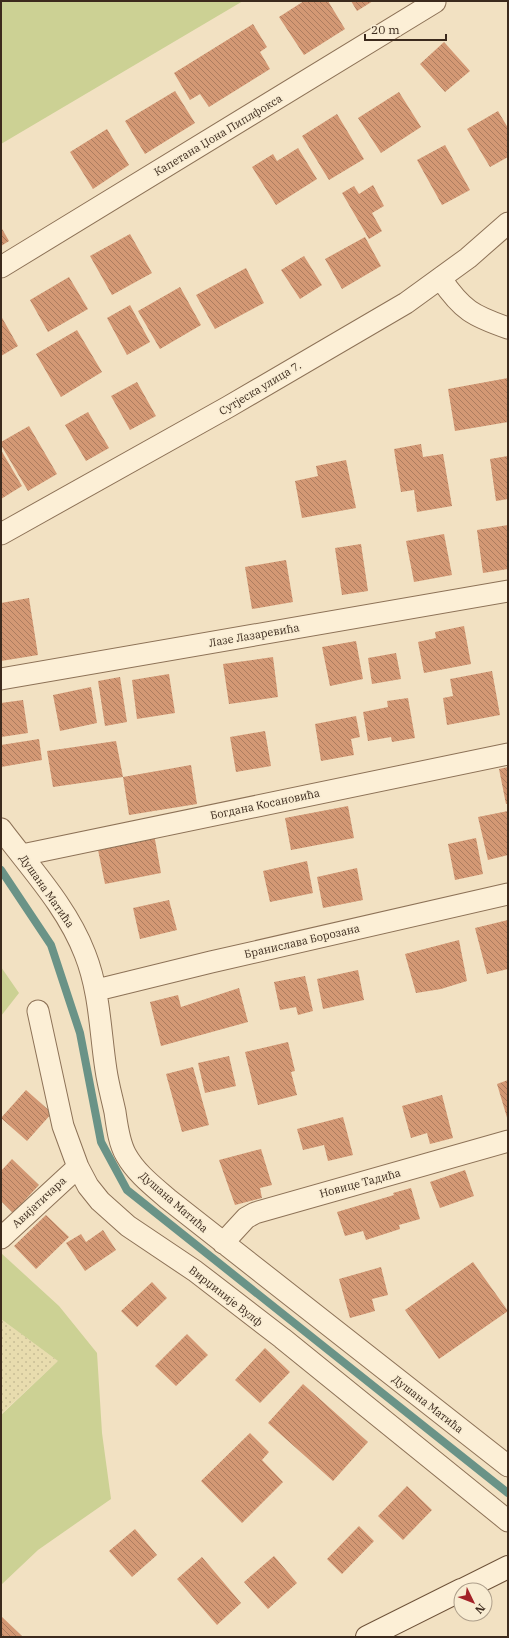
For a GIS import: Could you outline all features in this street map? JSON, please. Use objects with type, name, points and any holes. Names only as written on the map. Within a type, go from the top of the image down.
[{"type":"street","name":"Капетана Џона Пиплфокса","points":[[1,267],[435,2]]},
{"type":"street","name":"Сутјеска улица 7.","points":[[1,534],[228,407],[406,303],[441,279],[508,223]]},
{"type":"street","points":[[441,279],[465,308],[486,320],[508,328]]},
{"type":"street","name":"Лазе Лазаревића","points":[[1,679],[508,591]]},
{"type":"street","name":"Богдана Косановића","points":[[22,855],[508,754]]},
{"type":"street","name":"Душана Матића","points":[[1,829],[57,902],[73,929],[85,954],[97,990],[106,1070],[122,1148],[130,1161],[145,1178],[168,1199],[508,1466]]},
{"type":"street","name":"Бранислава Борозана","points":[[97,990],[210,962],[508,894]]},
{"type":"street","name":"Вирџиније Вулф","points":[[38,1011],[63,1126],[78,1166],[88,1186],[128,1226],[208,1281],[508,1520]]},
{"type":"street","name":"Новице Тадића","points":[[223,1243],[246,1218],[255,1212],[508,1141]]},
{"type":"street","name":"Авијатичара","points":[[1,1238],[78,1166]]},
{"type":"street","points":[[477,1582],[508,1567]]},
{"type":"street","points":[[375,1635],[453,1594]]},
{"type":"shaded area","points":[[1,1319],[58,1361],[1,1414]]},
{"type":"green space","points":[[1,1],[243,1],[1,144]]},
{"type":"green space","points":[[1,967],[19,993],[1,1016]]},
{"type":"green space","points":[[1,1253],[59,1306],[97,1353],[102,1433],[111,1499],[38,1550],[1,1585],[1,1415],[58,1361],[1,1319]]},
{"type":"building","points":[[304,1],[328,1],[345,29],[304,55],[279,17]]},
{"type":"building","points":[[351,1],[373,1],[357,11]]},
{"type":"building","points":[[253,24],[267,47],[260,52],[270,69],[209,107],[200,94],[190,100],[174,73]]},
{"type":"building","points":[[444,42],[470,71],[445,92],[420,64]]},
{"type":"building","points":[[175,91],[195,123],[145,154],[125,121]]},
{"type":"building","points":[[399,92],[421,127],[381,153],[358,118]]},
{"type":"building","points":[[498,111],[508,128],[508,157],[490,167],[467,129]]},
{"type":"building","points":[[337,114],[364,159],[329,180],[302,136]]},
{"type":"building","points":[[107,129],[129,165],[93,189],[70,152]]},
{"type":"building","points":[[445,145],[470,190],[442,205],[417,160]]},
{"type":"building","points":[[298,148],[317,179],[276,205],[252,167],[273,154],[277,161]]},
{"type":"building","points":[[373,185],[384,206],[372,213],[382,231],[369,239],[342,193],[354,186],[359,194]]},
{"type":"building","points":[[1,227],[9,241],[1,246]]},
{"type":"building","points":[[130,234],[152,273],[112,295],[90,256]]},
{"type":"building","points":[[365,237],[381,266],[342,289],[325,259]]},
{"type":"building","points":[[304,256],[322,285],[300,299],[281,270]]},
{"type":"building","points":[[246,268],[264,303],[215,329],[196,295]]},
{"type":"building","points":[[69,277],[88,309],[48,332],[30,300]]},
{"type":"building","points":[[180,287],[201,325],[160,349],[138,311]]},
{"type":"building","points":[[130,305],[150,342],[127,355],[107,318]]},
{"type":"building","points":[[1,316],[18,346],[1,356]]},
{"type":"building","points":[[77,330],[102,372],[61,397],[36,354]]},
{"type":"building","points":[[508,378],[508,422],[455,431],[448,389]]},
{"type":"building","points":[[137,382],[156,416],[130,430],[111,396]]},
{"type":"building","points":[[88,412],[109,448],[86,461],[65,425]]},
{"type":"building","points":[[29,426],[57,474],[28,491],[1,445],[1,442]]},
{"type":"building","points":[[421,444],[423,457],[443,454],[452,506],[417,512],[414,490],[401,492],[394,449]]},
{"type":"building","points":[[1,450],[22,486],[1,499]]},
{"type":"building","points":[[508,456],[508,499],[496,501],[490,459]]},
{"type":"building","points":[[346,460],[356,508],[302,518],[295,481],[318,476],[316,466]]},
{"type":"building","points":[[508,525],[508,569],[483,573],[477,530]]},
{"type":"building","points":[[444,534],[452,575],[414,582],[406,541]]},
{"type":"building","points":[[361,544],[368,591],[342,595],[335,548]]},
{"type":"building","points":[[286,560],[293,602],[252,609],[245,567]]},
{"type":"building","points":[[29,598],[38,655],[1,661],[1,603]]},
{"type":"building","points":[[464,626],[471,664],[424,673],[418,642],[436,638],[435,632]]},
{"type":"building","points":[[356,641],[363,679],[330,686],[322,647]]},
{"type":"building","points":[[396,653],[401,679],[372,684],[368,658]]},
{"type":"building","points":[[273,657],[278,697],[229,704],[223,664]]},
{"type":"building","points":[[492,671],[500,715],[447,725],[443,698],[453,696],[450,679]]},
{"type":"building","points":[[169,674],[175,713],[137,719],[132,680]]},
{"type":"building","points":[[120,677],[127,722],[105,726],[98,681]]},
{"type":"building","points":[[91,687],[97,723],[60,731],[53,695]]},
{"type":"building","points":[[408,698],[415,738],[392,742],[391,737],[368,741],[363,712],[388,707],[387,701]]},
{"type":"building","points":[[23,700],[28,733],[1,737],[1,703]]},
{"type":"building","points":[[356,716],[360,737],[351,739],[354,755],[321,761],[315,724]]},
{"type":"building","points":[[265,731],[271,766],[236,772],[230,737]]},
{"type":"building","points":[[39,739],[42,760],[1,767],[1,745]]},
{"type":"building","points":[[116,741],[123,777],[53,787],[47,751]]},
{"type":"building","points":[[191,765],[197,804],[129,815],[123,777]]},
{"type":"building","points":[[508,767],[508,804],[506,804],[499,769]]},
{"type":"building","points":[[348,806],[354,838],[291,850],[285,818]]},
{"type":"building","points":[[508,811],[508,855],[488,860],[478,817]]},
{"type":"building","points":[[154,834],[161,873],[105,884],[97,845]]},
{"type":"building","points":[[476,838],[483,874],[455,880],[448,844]]},
{"type":"building","points":[[307,861],[313,893],[270,902],[263,871]]},
{"type":"building","points":[[357,868],[363,900],[323,908],[317,877]]},
{"type":"building","points":[[169,900],[177,930],[140,939],[133,908]]},
{"type":"building","points":[[508,920],[508,969],[487,974],[475,928]]},
{"type":"building","points":[[459,940],[467,981],[441,989],[416,993],[405,954]]},
{"type":"building","points":[[358,970],[364,1000],[323,1009],[317,979]]},
{"type":"building","points":[[305,976],[313,1011],[298,1015],[296,1007],[280,1010],[274,982]]},
{"type":"building","points":[[239,988],[248,1022],[161,1046],[150,1002],[178,995],[181,1007]]},
{"type":"building","points":[[288,1042],[295,1071],[291,1072],[297,1095],[258,1105],[245,1052]]},
{"type":"building","points":[[229,1056],[236,1086],[205,1093],[198,1063]]},
{"type":"building","points":[[193,1067],[209,1125],[182,1132],[166,1074]]},
{"type":"building","points":[[508,1080],[508,1121],[497,1084]]},
{"type":"building","points":[[26,1090],[52,1113],[27,1141],[1,1118]]},
{"type":"building","points":[[442,1095],[453,1138],[430,1144],[427,1133],[411,1138],[402,1106]]},
{"type":"building","points":[[343,1117],[353,1155],[328,1161],[324,1145],[303,1150],[297,1129]]},
{"type":"building","points":[[261,1149],[272,1185],[260,1188],[262,1198],[235,1205],[219,1160]]},
{"type":"building","points":[[12,1159],[39,1185],[13,1213],[1,1201],[1,1171]]},
{"type":"building","points":[[465,1170],[474,1196],[440,1208],[430,1182]]},
{"type":"building","points":[[411,1188],[420,1219],[399,1225],[400,1229],[366,1240],[363,1231],[345,1236],[337,1212],[394,1195],[393,1193]]},
{"type":"building","points":[[46,1215],[69,1237],[36,1269],[14,1246]]},
{"type":"building","points":[[103,1230],[116,1250],[85,1271],[66,1243],[81,1234],[86,1242]]},
{"type":"building","points":[[473,1262],[508,1311],[439,1359],[405,1310]]},
{"type":"building","points":[[381,1267],[388,1295],[372,1299],[375,1311],[350,1318],[339,1279]]},
{"type":"building","points":[[152,1282],[167,1298],[137,1327],[121,1311]]},
{"type":"building","points":[[187,1334],[208,1355],[176,1386],[155,1366]]},
{"type":"building","points":[[265,1348],[290,1372],[260,1403],[235,1380]]},
{"type":"building","points":[[303,1384],[368,1442],[333,1481],[268,1423]]},
{"type":"building","points":[[250,1433],[269,1452],[262,1460],[283,1482],[242,1523],[201,1481]]},
{"type":"building","points":[[407,1486],[432,1510],[403,1540],[378,1516]]},
{"type":"building","points":[[359,1526],[374,1541],[342,1574],[327,1559]]},
{"type":"building","points":[[135,1529],[157,1555],[132,1577],[109,1551]]},
{"type":"building","points":[[274,1556],[297,1583],[268,1609],[244,1582]]},
{"type":"building","points":[[202,1557],[241,1603],[217,1625],[177,1579]]},
{"type":"building","points":[[1,1616],[23,1637],[1,1637]]},
{"type":"waterway","points":[[1,870],[51,945],[80,1033],[101,1142],[127,1190],[508,1493]]}]
